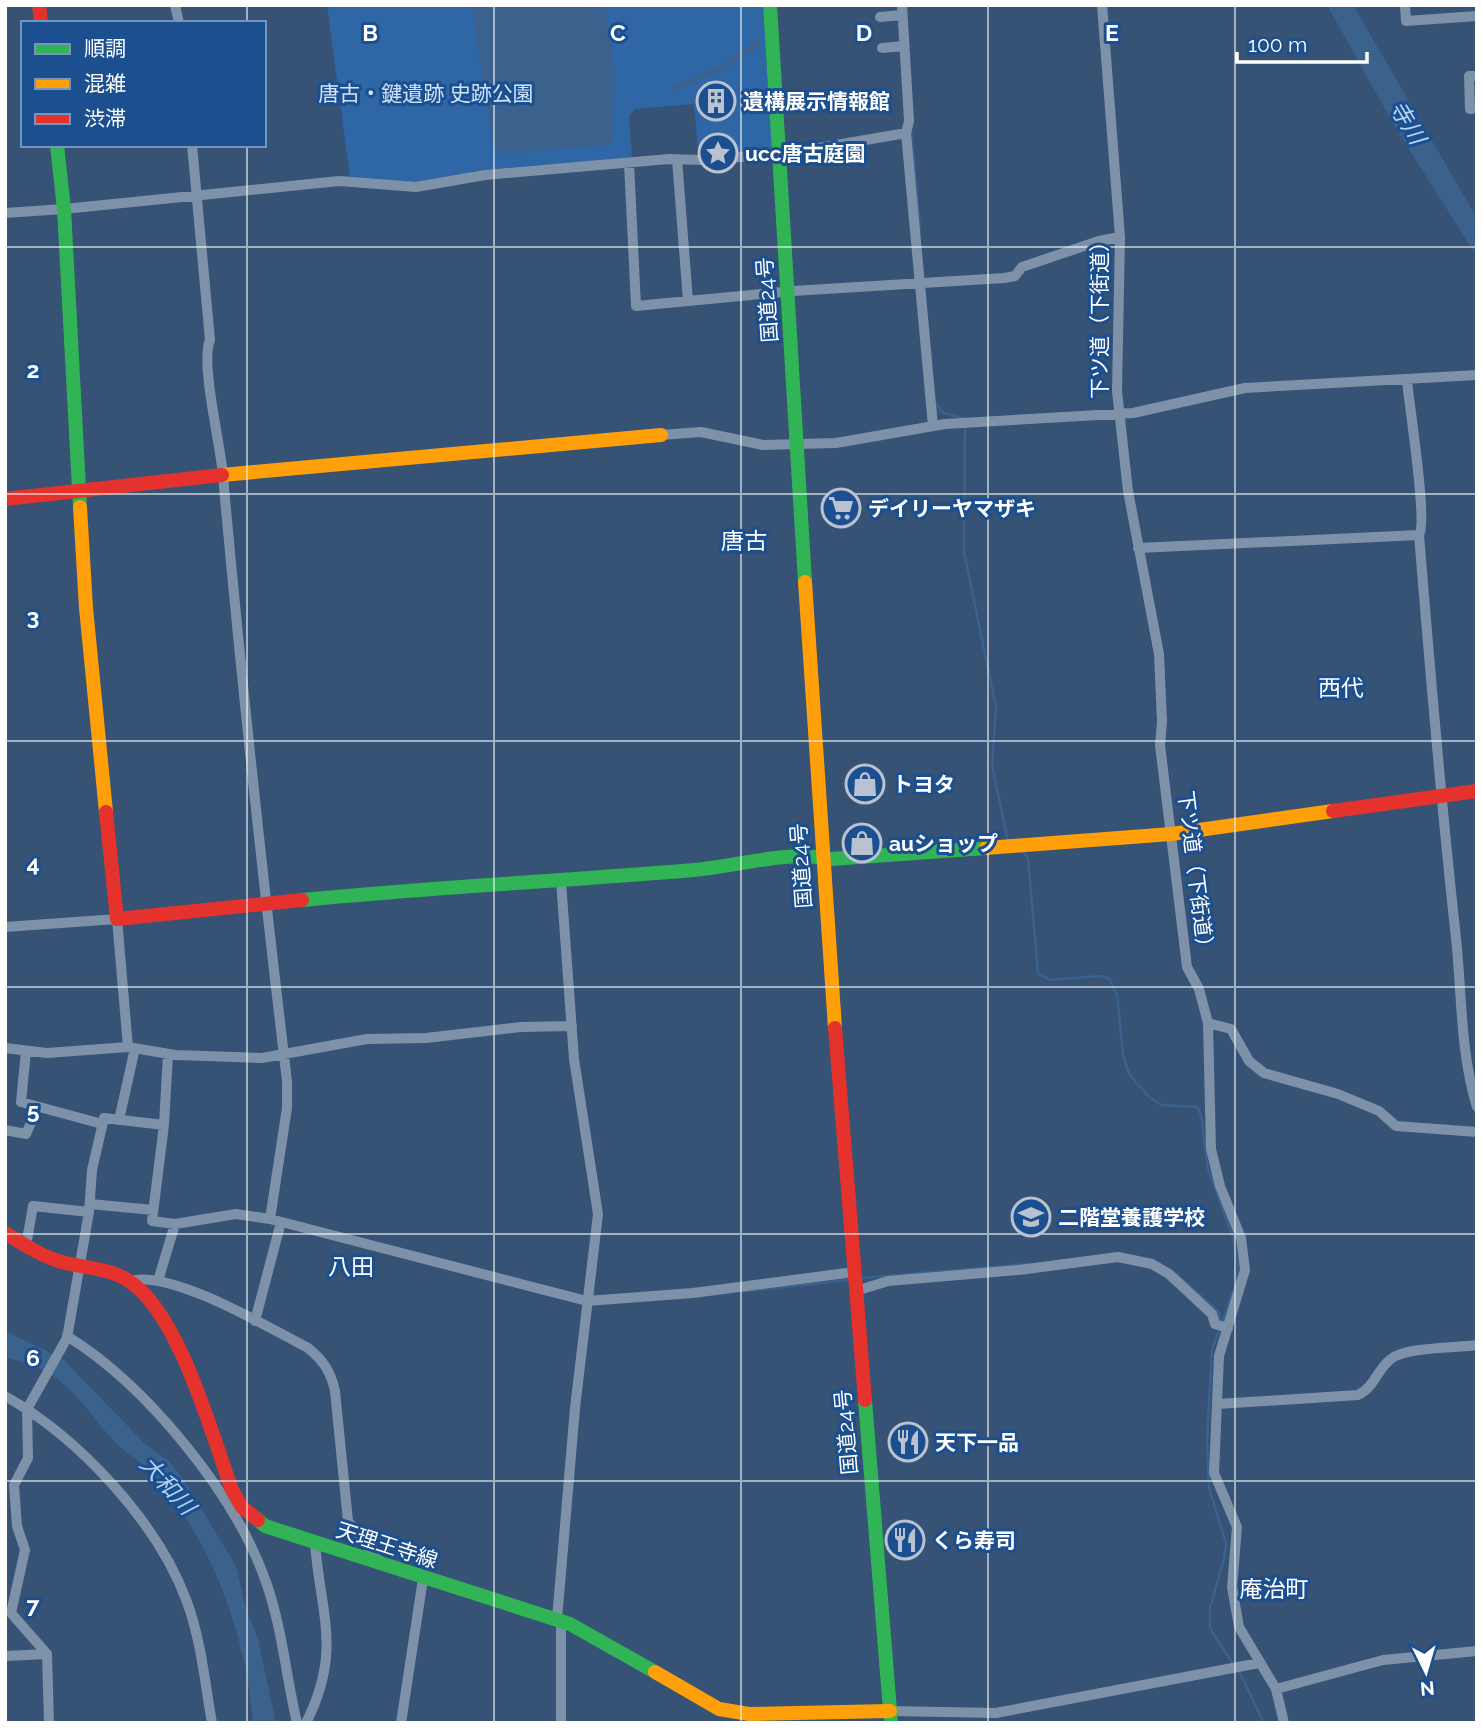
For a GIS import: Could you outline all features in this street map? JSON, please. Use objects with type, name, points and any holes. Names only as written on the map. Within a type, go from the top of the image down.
[{"type":"main road","name":"国道24号","points":[[770,5],[821,856],[891,1717]]},
{"type":"main road","points":[[57,147],[64,209],[77,493],[117,919],[265,902],[468,885],[561,881],[821,856],[854,858],[1171,834],[1477,791]]},
{"type":"main road","points":[[5,499],[223,475],[661,435]]},
{"type":"main road","name":"天理王寺線","points":[[5,1233],[52,1259],[130,1281],[154,1304],[172,1337],[232,1490],[242,1507],[265,1526],[423,1579],[559,1619],[719,1709],[748,1714],[891,1717]]},
{"type":"street","name":"下ツ道（下街道）","points":[[1102,5],[1120,237],[1119,414],[1158,654],[1162,722],[1160,745],[1187,967],[1199,989],[1208,1023],[1211,1149],[1220,1186],[1241,1238],[1245,1270],[1219,1356],[1214,1473],[1237,1527],[1233,1603],[1239,1627],[1276,1689],[1284,1723]]},
{"type":"street","points":[[1405,5],[1406,21],[1477,16]]},
{"type":"street","points":[[880,17],[902,10],[909,121],[906,133],[925,284],[933,426]]},
{"type":"street","points":[[882,48],[904,46]]},
{"type":"street","points":[[1477,76],[1469,76],[1470,109],[1477,108]]},
{"type":"street","points":[[5,213],[339,181],[416,187],[465,177],[780,153],[906,133]]},
{"type":"street","points":[[192,147],[210,340],[207,347],[223,475],[265,902],[284,1056],[287,1108],[270,1219]]},
{"type":"street","points":[[677,159],[688,301]]},
{"type":"street","points":[[629,163],[636,306],[1014,276],[1022,267],[1099,241],[1120,237]]},
{"type":"street","points":[[661,435],[701,432],[763,445],[796,445],[873,438],[933,426],[1119,414],[1245,388],[1407,381],[1477,374]]},
{"type":"street","points":[[1407,381],[1422,505],[1423,529],[1419,535],[1440,795],[1462,1018],[1471,1087],[1477,1107]]},
{"type":"street","points":[[1139,548],[1419,535]]},
{"type":"street","points":[[561,881],[576,1077],[598,1204],[559,1619],[561,1723]]},
{"type":"street","points":[[5,928],[117,919],[131,1047],[119,1120]]},
{"type":"street","points":[[1208,1023],[1231,1029],[1249,1061],[1264,1073],[1338,1094],[1378,1111],[1396,1126],[1477,1132]]},
{"type":"street","points":[[5,1048],[66,1052],[131,1047],[168,1054],[248,1058],[284,1056],[367,1039],[426,1038],[521,1027],[572,1026]]},
{"type":"street","points":[[26,1051],[21,1102],[102,1124]]},
{"type":"street","points":[[168,1054],[164,1125],[152,1222],[176,1224],[236,1214],[270,1219],[587,1301],[693,1293],[854,1272]]},
{"type":"street","points":[[5,1130],[26,1134],[38,1107]]},
{"type":"street","points":[[49,1723],[47,1654],[11,1613],[26,1550],[17,1526],[14,1485],[28,1458],[28,1407],[67,1337],[90,1208],[92,1170],[104,1118],[164,1125]]},
{"type":"street","points":[[26,1246],[33,1206],[153,1210]]},
{"type":"street","points":[[255,1321],[281,1222]]},
{"type":"street","points":[[158,1280],[176,1224]]},
{"type":"street","points":[[856,1291],[888,1281],[1033,1269],[1118,1257],[1152,1264],[1169,1274],[1212,1314],[1215,1324],[1228,1328]]},
{"type":"street","points":[[130,1281],[158,1280],[179,1286],[308,1348],[326,1366],[335,1391],[348,1521],[383,1566]]},
{"type":"street","points":[[67,1337],[130,1385],[201,1465],[237,1519],[266,1581],[276,1615],[297,1723]]},
{"type":"street","points":[[1217,1404],[1359,1395],[1371,1386],[1393,1357],[1477,1345]]},
{"type":"street","points":[[5,1396],[28,1407],[81,1450],[127,1503],[166,1559],[179,1582],[195,1630],[212,1723]]},
{"type":"street","points":[[306,1723],[322,1686],[328,1643],[315,1544]]},
{"type":"street","points":[[401,1723],[423,1579]]},
{"type":"street","points":[[1276,1689],[1383,1660],[1477,1651]]},
{"type":"street","points":[[5,1656],[47,1654]]},
{"type":"street","points":[[891,1717],[996,1713],[1259,1663]]},
{"type":"green space","name":"唐古・鍵遺跡 史跡公園","points":[[327,5],[763,5],[772,150],[699,158],[694,104],[635,109],[629,117],[632,158],[481,170],[416,184],[350,177]]},
{"type":"water","points":[[472,5],[605,5],[615,75],[613,140],[607,145],[501,154],[493,146]]},
{"type":"water","name":"寺川","points":[[1327,5],[1353,5],[1477,218],[1477,257],[1395,127]]},
{"type":"water","points":[[759,39],[759,46],[727,68],[674,91],[672,86],[725,64]]},
{"type":"water","name":"大和川","points":[[5,1331],[63,1359],[146,1445],[170,1462],[189,1488],[236,1566],[245,1605],[258,1639],[276,1723],[253,1723],[243,1655],[222,1588],[190,1525],[170,1496],[148,1470],[120,1447],[56,1378],[25,1363],[5,1358]]},
{"type":"waterway","points":[[911,130],[920,228]]},
{"type":"waterway","points":[[935,402],[943,413],[964,418]]},
{"type":"waterway","points":[[965,425],[964,552],[996,707],[992,766],[1008,841]]},
{"type":"waterway","points":[[1023,851],[1028,858],[1038,973],[1050,980],[1101,976],[1109,979],[1117,994],[1123,1055],[1129,1074],[1148,1096],[1161,1105],[1197,1107],[1201,1115],[1208,1169],[1233,1237],[1238,1267],[1237,1281],[1212,1350],[1207,1440],[1209,1488],[1226,1543],[1210,1608],[1210,1628],[1233,1664]]},
{"type":"waterway","points":[[1157,1262],[1172,1271]]},
{"type":"waterway","points":[[862,1278],[1026,1264]]},
{"type":"waterway","points":[[1177,1275],[1218,1311],[1221,1323]]},
{"type":"waterway","points":[[740,1292],[848,1280]]},
{"type":"waterway","points":[[1238,1669],[1264,1723]]},
{"type":"traffic: fast","points":[[770,5],[805,582]]},
{"type":"traffic: fast","points":[[57,147],[64,209],[80,507]]},
{"type":"traffic: fast","points":[[302,900],[694,870],[780,857],[831,859],[986,848]]},
{"type":"traffic: fast","points":[[865,1400],[891,1723]]},
{"type":"traffic: fast","points":[[258,1520],[265,1526],[570,1624],[655,1672]]},
{"type":"traffic: slow","points":[[222,475],[661,435]]},
{"type":"traffic: slow","points":[[80,507],[86,608],[106,812]]},
{"type":"traffic: slow","points":[[805,582],[835,1028]]},
{"type":"traffic: slow","points":[[986,848],[1171,834],[1333,811]]},
{"type":"traffic: slow","points":[[655,1672],[719,1709],[749,1714],[890,1711]]},
{"type":"traffic: jam","points":[[39,5],[41,21]]},
{"type":"traffic: jam","points":[[5,499],[222,475]]},
{"type":"traffic: jam","points":[[1333,811],[1477,791]]},
{"type":"traffic: jam","points":[[106,812],[117,919],[302,900]]},
{"type":"traffic: jam","points":[[835,1028],[865,1400]]},
{"type":"traffic: jam","points":[[5,1233],[54,1259],[122,1277],[147,1297],[163,1319],[192,1377],[232,1490],[242,1507],[258,1520]]},
{"type":"place","name":"遺構展示情報館","points":[[716,101]]},
{"type":"place","name":"ucc唐古庭園","points":[[718,153]]},
{"type":"place","name":"デイリーヤマザキ","points":[[841,508]]},
{"type":"place","name":"トヨタ","points":[[865,784]]},
{"type":"place","name":"auショップ","points":[[862,843]]},
{"type":"place","name":"二階堂養護学校","points":[[1031,1217]]},
{"type":"place","name":"天下一品","points":[[908,1442]]},
{"type":"place","name":"くら寿司","points":[[905,1540]]},
{"type":"district","name":"唐古","points":[[744,540]]},
{"type":"district","name":"西代","points":[[1341,687]]},
{"type":"district","name":"八田","points":[[351,1266]]},
{"type":"district","name":"庵治町","points":[[1274,1588]]}]
